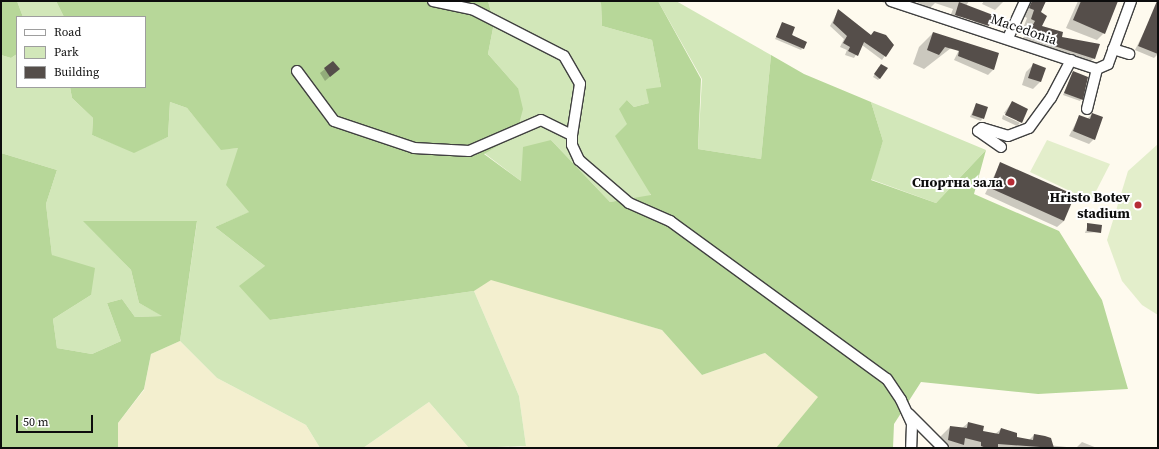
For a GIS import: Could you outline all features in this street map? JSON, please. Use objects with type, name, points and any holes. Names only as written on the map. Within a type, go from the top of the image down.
[{"type":"street","points":[[433,1],[472,9],[564,56],[580,84],[581,96],[572,135],[572,146],[579,160],[596,178],[629,203],[670,221],[867,364],[894,388],[907,411],[912,424],[911,448]]},
{"type":"street","name":"Macedonia","points":[[891,1],[908,3],[1099,69]]},
{"type":"street","points":[[1008,38],[1025,1]]},
{"type":"street","points":[[1087,109],[1099,69],[1113,49],[1131,1]]},
{"type":"street","points":[[1113,49],[1129,54]]},
{"type":"street","points":[[1001,147],[978,131],[982,128],[1008,136],[1028,128],[1051,98],[1070,60]]},
{"type":"street","points":[[297,71],[334,121],[414,148],[469,151],[541,120],[572,135]]},
{"type":"street","points":[[907,411],[943,448]]},
{"type":"shaded area","points":[[491,279],[662,330],[702,375],[765,353],[819,397],[776,448],[514,448],[526,446],[519,396],[474,291]]},
{"type":"shaded area","points":[[180,341],[217,378],[306,425],[320,448],[118,448],[118,423],[144,390],[151,354]]},
{"type":"shaded area","points":[[429,402],[469,448],[363,448]]},
{"type":"green space","points":[[1,1],[17,1],[23,16],[16,16],[16,55],[11,58],[1,55]]},
{"type":"green space","points":[[17,1],[56,1],[64,16],[23,16]]},
{"type":"green space","points":[[56,1],[488,1],[494,23],[488,54],[518,88],[523,109],[516,135],[484,154],[521,181],[523,147],[551,140],[610,202],[651,195],[615,136],[627,124],[619,109],[627,100],[634,107],[649,103],[646,89],[661,87],[652,40],[602,26],[601,3],[598,1],[658,1],[701,79],[698,149],[761,159],[771,55],[804,74],[871,102],[883,141],[871,180],[936,203],[986,150],[974,194],[1059,231],[1102,300],[1128,389],[1038,394],[921,382],[894,424],[893,448],[776,448],[818,397],[765,353],[702,375],[662,330],[491,280],[474,291],[270,320],[239,286],[265,266],[215,227],[249,212],[226,185],[238,148],[221,150],[187,108],[170,102],[168,137],[134,153],[92,135],[93,118],[72,98],[70,88],[146,88],[146,16],[64,16]]},
{"type":"green space","points":[[488,1],[598,1],[601,3],[602,26],[652,40],[661,87],[649,103],[634,107],[627,100],[627,124],[651,196],[610,202],[551,140],[521,181],[484,153],[516,135],[518,88],[488,54],[494,23]]},
{"type":"green space","points":[[658,1],[676,1],[771,55],[761,159],[698,149],[702,79]]},
{"type":"green space","points":[[1,55],[11,58],[16,55],[16,88],[70,88],[72,98],[93,118],[92,135],[134,152],[168,137],[170,102],[187,108],[221,149],[239,148],[250,212],[215,227],[265,266],[270,320],[474,291],[519,396],[526,446],[469,448],[429,402],[363,448],[320,448],[306,425],[217,378],[180,341],[197,222],[84,221],[131,270],[139,303],[163,316],[135,317],[122,299],[107,303],[121,341],[92,354],[57,348],[53,319],[91,295],[52,255],[46,204],[57,170],[1,153]]},
{"type":"green space","points":[[871,102],[986,150],[936,203],[870,179],[883,141]]},
{"type":"green space","points":[[1047,140],[1110,164],[1091,201],[1030,172]]},
{"type":"green space","name":"Hristo Botev stadium","points":[[1158,144],[1158,315],[1142,305],[1122,281],[1107,240],[1128,171]]},
{"type":"green space","points":[[1,153],[57,170],[46,204],[52,255],[95,268],[91,295],[53,319],[57,348],[92,354],[121,341],[107,303],[122,299],[135,317],[162,316],[139,303],[131,270],[83,221],[197,221],[180,341],[151,354],[144,389],[118,423],[118,448],[1,448]]},
{"type":"building","points":[[1032,1],[1046,1],[1041,12],[1047,16],[1042,26],[1063,32],[1062,37],[1100,44],[1095,59],[1026,37],[1035,21],[1031,19],[1034,10],[1029,8]]},
{"type":"building","points":[[1081,1],[1118,1],[1105,34],[1073,20]]},
{"type":"building","points":[[1158,1],[1158,54],[1138,46]]},
{"type":"building","points":[[959,2],[993,15],[989,26],[955,15]]},
{"type":"building","points":[[838,9],[871,35],[874,31],[886,35],[894,45],[886,57],[864,42],[858,56],[848,51],[850,47],[843,43],[847,36],[833,23]]},
{"type":"building","points":[[782,22],[795,27],[792,35],[807,42],[804,49],[776,37]]},
{"type":"building","points":[[933,32],[999,53],[994,70],[958,56],[959,51],[945,47],[939,55],[927,50]]},
{"type":"building","points":[[333,61],[340,69],[330,77],[324,68]]},
{"type":"building","points":[[1033,63],[1046,68],[1041,82],[1028,78]]},
{"type":"building","points":[[881,64],[888,68],[880,79],[874,74]]},
{"type":"building","points":[[1073,71],[1088,77],[1083,100],[1064,93]]},
{"type":"building","points":[[1012,101],[1028,109],[1022,123],[1005,115]]},
{"type":"building","points":[[976,103],[988,107],[984,119],[972,115]]},
{"type":"building","points":[[1092,113],[1103,117],[1095,140],[1073,131],[1079,115],[1090,119]]},
{"type":"building","points":[[1000,162],[1075,195],[1064,221],[990,188]]},
{"type":"building","points":[[1087,223],[1102,225],[1101,233],[1087,231]]},
{"type":"building","points":[[968,422],[984,426],[983,431],[999,434],[1001,428],[1017,433],[1017,437],[1033,440],[1034,434],[1045,436],[1051,438],[1054,448],[998,444],[998,448],[986,448],[981,446],[981,442],[965,438],[964,445],[948,440],[950,426],[967,428]]},
{"type":"place","name":"Спортна зала","points":[[1011,182]]},
{"type":"place","name":"Hristo Botev stadium","points":[[1138,205]]}]
